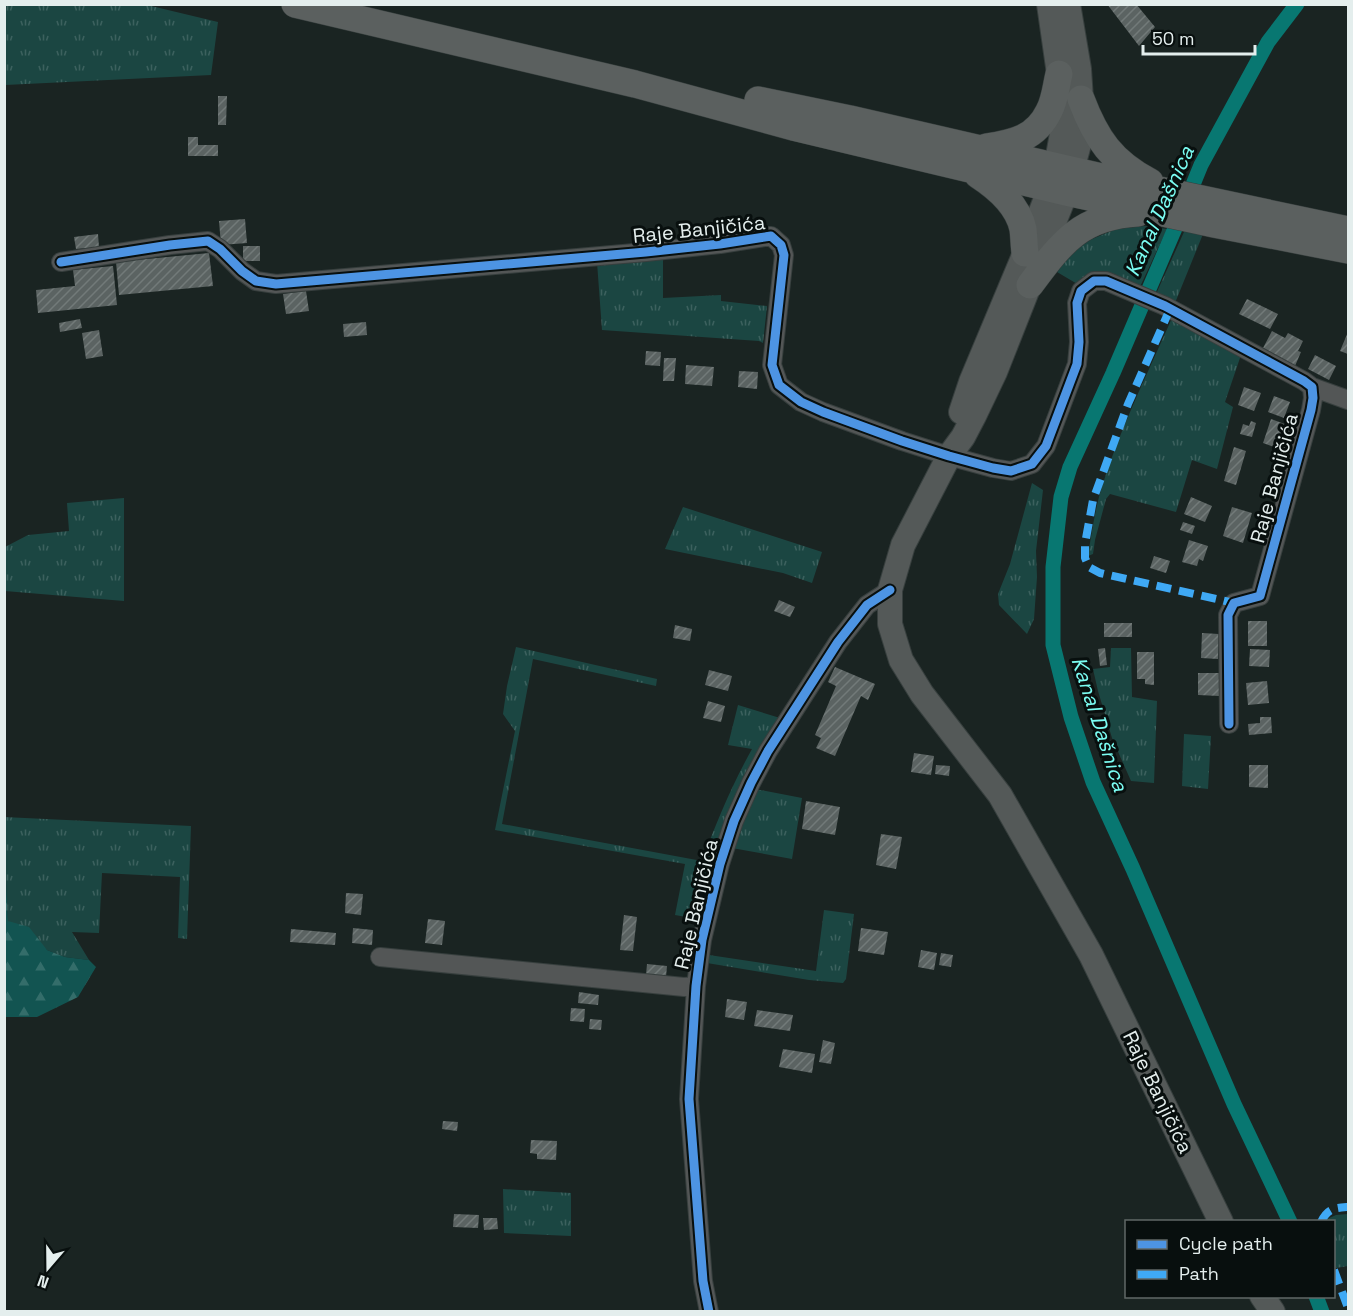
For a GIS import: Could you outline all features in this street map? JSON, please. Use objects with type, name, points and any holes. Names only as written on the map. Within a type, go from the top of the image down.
[{"type":"main road","points":[[295,4],[635,84],[793,127],[974,158],[1217,214],[1348,250]]},
{"type":"main road","points":[[949,456],[974,416],[995,372],[1030,285],[1061,179],[1063,128],[1059,74],[1049,4]]},
{"type":"main road","points":[[949,456],[971,382],[1025,253],[1079,144],[1081,99],[1079,69],[1068,4]]},
{"type":"main road","points":[[974,158],[1032,134],[1050,109],[1059,74]]},
{"type":"main road","points":[[1081,99],[1089,121],[1107,150],[1168,203]]},
{"type":"main road","points":[[974,158],[1019,216],[1025,253]]},
{"type":"main road","points":[[1030,285],[1054,252],[1070,237],[1094,222],[1168,203]]},
{"type":"main road","points":[[1217,214],[1348,230]]},
{"type":"main road","name":"Raje Banjičića","points":[[949,456],[903,545],[890,590],[890,624],[901,660],[922,694],[1000,795],[1091,955],[1221,1220]]},
{"type":"main road","points":[[1263,1298],[1273,1311]]},
{"type":"street","name":"Raje Banjičića","points":[[61,262],[207,241],[220,249],[242,271],[256,281],[276,284],[635,253],[771,236],[781,245],[784,255],[772,365],[779,386],[801,402],[902,441],[949,456],[1011,471],[1032,464],[1046,446],[1077,364],[1079,342],[1077,303],[1081,291],[1094,281],[1106,281],[1165,306],[1312,387],[1311,410],[1260,596],[1234,603],[1228,615],[1229,724]]},
{"type":"street","points":[[1312,387],[1348,400]]},
{"type":"street","name":"Raje Banjičića","points":[[709,1311],[703,1281],[689,1099],[696,986],[702,940],[720,864],[734,821],[768,751],[838,642],[867,605],[890,590]]},
{"type":"street","name":"Raje Banjičića","points":[[380,957],[684,987],[696,986]]},
{"type":"green space","points":[[5,4],[147,5],[218,22],[211,75],[5,85]]},
{"type":"green space","points":[[1145,226],[1167,229],[1138,291],[1079,285],[1057,272],[1073,251],[1092,239],[1116,229]]},
{"type":"green space","points":[[1184,232],[1203,234],[1175,303],[1156,294]]},
{"type":"green space","points":[[663,258],[663,298],[721,295],[721,301],[767,306],[763,343],[602,330],[597,262]]},
{"type":"green space","points":[[1172,318],[1241,355],[1225,402],[1233,407],[1217,469],[1192,460],[1176,512],[1110,494],[1106,499],[1093,554],[1088,556],[1097,504],[1106,474],[1132,406]]},
{"type":"green space","points":[[1032,483],[1043,490],[1036,551],[1034,619],[1027,634],[999,605],[998,594],[1010,564]]},
{"type":"green space","points":[[124,498],[124,601],[5,591],[5,547],[28,535],[69,531],[67,503]]},
{"type":"green space","points":[[683,507],[822,552],[812,583],[783,573],[665,549]]},
{"type":"green space","points":[[516,647],[657,679],[656,686],[533,659],[502,824],[702,861],[725,804],[752,749],[728,745],[738,705],[780,718],[711,862],[698,919],[675,915],[685,864],[495,830],[515,731],[503,714]]},
{"type":"green space","points":[[1111,648],[1131,648],[1132,697],[1157,701],[1154,783],[1131,781],[1112,738],[1093,669],[1110,667]]},
{"type":"green space","points":[[1184,734],[1211,736],[1208,789],[1182,786]]},
{"type":"green space","points":[[755,789],[802,798],[792,859],[732,848]]},
{"type":"green space","points":[[4,817],[191,826],[187,939],[178,938],[180,877],[102,873],[99,933],[72,932],[89,960],[65,957],[47,950],[8,921]]},
{"type":"green space","points":[[5,859],[8,921],[29,927],[47,950],[65,957],[89,960],[96,967],[78,997],[37,1017],[5,1017]]},
{"type":"green space","points":[[824,910],[854,914],[846,979],[843,983],[809,980],[707,963],[709,955],[816,971]]},
{"type":"green space","points":[[503,1189],[571,1193],[571,1236],[504,1233]]},
{"type":"green space","points":[[1348,1214],[1348,1266],[1336,1268],[1335,1220],[1326,1220],[1336,1215]]},
{"type":"building","points":[[1107,4],[1136,4],[1155,27],[1139,46]]},
{"type":"building","points":[[218,96],[227,96],[226,125],[218,125]]},
{"type":"building","points":[[188,137],[198,137],[198,145],[218,145],[218,156],[188,156]]},
{"type":"building","points":[[245,219],[247,243],[221,245],[219,221]]},
{"type":"building","points":[[98,234],[99,247],[76,249],[74,237]]},
{"type":"building","points":[[243,246],[260,246],[260,261],[243,261]]},
{"type":"building","points":[[209,253],[213,286],[119,295],[116,262]]},
{"type":"building","points":[[113,266],[117,305],[38,313],[36,290],[75,286],[73,270]]},
{"type":"building","points":[[306,291],[309,311],[286,314],[283,294]]},
{"type":"building","points":[[1247,299],[1278,314],[1270,329],[1239,314]]},
{"type":"building","points":[[80,319],[82,328],[60,332],[59,323]]},
{"type":"building","points":[[366,322],[367,335],[344,337],[343,324]]},
{"type":"building","points":[[99,330],[103,356],[86,359],[82,333]]},
{"type":"building","points":[[1272,331],[1285,338],[1288,333],[1303,341],[1295,366],[1263,348]]},
{"type":"building","points":[[1348,332],[1348,354],[1340,351]]},
{"type":"building","points":[[646,351],[661,352],[660,366],[645,365]]},
{"type":"building","points":[[1315,355],[1336,366],[1329,380],[1308,369]]},
{"type":"building","points":[[664,358],[676,358],[674,381],[663,381]]},
{"type":"building","points":[[686,365],[714,367],[712,386],[685,384]]},
{"type":"building","points":[[739,371],[758,372],[757,389],[738,387]]},
{"type":"building","points":[[1244,387],[1261,393],[1254,411],[1238,405]]},
{"type":"building","points":[[1274,396],[1290,402],[1284,418],[1268,412]]},
{"type":"building","points":[[1271,419],[1293,427],[1285,451],[1263,443]]},
{"type":"building","points":[[1251,421],[1256,423],[1252,437],[1240,434],[1243,424],[1249,426]]},
{"type":"building","points":[[1234,447],[1246,451],[1236,485],[1224,481]]},
{"type":"building","points":[[1191,497],[1212,506],[1205,522],[1184,514]]},
{"type":"building","points":[[1232,507],[1252,513],[1243,543],[1223,536]]},
{"type":"building","points":[[1183,522],[1195,526],[1192,534],[1180,530]]},
{"type":"building","points":[[1189,540],[1208,546],[1203,561],[1199,559],[1197,566],[1182,562]]},
{"type":"building","points":[[1154,556],[1170,561],[1166,573],[1150,568]]},
{"type":"building","points":[[779,600],[795,607],[790,617],[774,611]]},
{"type":"building","points":[[1248,621],[1267,621],[1267,646],[1248,646]]},
{"type":"building","points":[[1104,623],[1132,623],[1132,637],[1104,637]]},
{"type":"building","points":[[675,625],[692,629],[690,641],[673,638]]},
{"type":"building","points":[[1202,633],[1219,634],[1218,659],[1201,658]]},
{"type":"building","points":[[1105,648],[1107,665],[1100,666],[1098,649]]},
{"type":"building","points":[[1250,649],[1270,650],[1269,667],[1249,666]]},
{"type":"building","points":[[1137,652],[1154,652],[1154,685],[1145,684],[1145,679],[1137,679]]},
{"type":"building","points":[[835,667],[875,684],[868,700],[861,696],[835,756],[816,748],[821,738],[815,735],[836,686],[828,682]]},
{"type":"building","points":[[709,670],[732,676],[728,691],[705,685]]},
{"type":"building","points":[[1198,673],[1219,673],[1219,696],[1198,695]]},
{"type":"building","points":[[1267,681],[1269,703],[1248,705],[1246,683]]},
{"type":"building","points":[[708,701],[725,706],[721,722],[703,718]]},
{"type":"building","points":[[1260,717],[1271,717],[1272,733],[1249,735],[1248,724],[1260,723]]},
{"type":"building","points":[[914,753],[934,756],[931,775],[911,772]]},
{"type":"building","points":[[936,765],[950,766],[949,776],[935,774]]},
{"type":"building","points":[[1249,765],[1268,765],[1268,788],[1249,787]]},
{"type":"building","points":[[806,801],[840,807],[835,835],[802,829]]},
{"type":"building","points":[[881,834],[902,837],[896,869],[876,865]]},
{"type":"building","points":[[346,893],[363,894],[361,915],[345,913]]},
{"type":"building","points":[[624,915],[637,917],[633,951],[620,950]]},
{"type":"building","points":[[428,919],[445,921],[442,945],[425,943]]},
{"type":"building","points":[[353,928],[373,930],[372,945],[352,943]]},
{"type":"building","points":[[861,928],[888,932],[884,955],[858,951]]},
{"type":"building","points":[[291,929],[336,933],[335,945],[290,942]]},
{"type":"building","points":[[921,950],[937,953],[934,970],[918,967]]},
{"type":"building","points":[[941,953],[953,955],[951,967],[939,965]]},
{"type":"building","points":[[647,964],[667,966],[666,977],[646,975]]},
{"type":"building","points":[[579,992],[599,995],[598,1005],[578,1003]]},
{"type":"building","points":[[727,999],[747,1002],[744,1020],[725,1017]]},
{"type":"building","points":[[571,1008],[585,1009],[584,1022],[570,1021]]},
{"type":"building","points":[[757,1010],[793,1015],[790,1031],[754,1026]]},
{"type":"building","points":[[590,1019],[602,1020],[601,1030],[589,1029]]},
{"type":"building","points":[[823,1040],[835,1043],[831,1064],[819,1062]]},
{"type":"building","points":[[783,1049],[815,1054],[812,1073],[779,1067]]},
{"type":"building","points":[[443,1121],[458,1122],[457,1131],[442,1129]]},
{"type":"building","points":[[531,1140],[557,1141],[556,1160],[537,1159],[537,1154],[530,1153]]},
{"type":"building","points":[[454,1214],[479,1215],[478,1228],[453,1227]]},
{"type":"building","points":[[483,1218],[497,1218],[498,1229],[484,1230]]},
{"type":"waterway","name":"Kanal Dašnica","points":[[1289,1220],[1234,1104],[1093,782],[1071,717],[1053,645],[1053,567],[1061,497],[1070,467],[1113,373],[1201,165],[1268,42],[1297,4]]},
{"type":"waterway","name":"Kanal Dašnica","points":[[1317,1298],[1322,1312]]},
{"type":"marked path","points":[[1170,309],[1128,404],[1093,500],[1085,544],[1085,558],[1089,567],[1100,573],[1234,603]]},
{"type":"marked path","points":[[1322,1220],[1332,1210],[1348,1207]]},
{"type":"marked path","points":[[1335,1273],[1348,1308]]},
{"type":"cycle path","points":[[61,262],[208,241],[256,281],[276,284],[646,252],[771,236],[781,245],[784,255],[772,365],[779,385],[801,402],[823,412],[949,456],[1011,471],[1032,464],[1046,446],[1077,364],[1079,342],[1077,303],[1081,291],[1094,281],[1106,281],[1165,306],[1312,387],[1311,410],[1260,596],[1234,603],[1228,615],[1229,724]]},
{"type":"cycle path","points":[[709,1312],[703,1281],[689,1099],[696,986],[702,940],[720,864],[734,821],[768,751],[838,642],[867,605],[890,590]]}]
